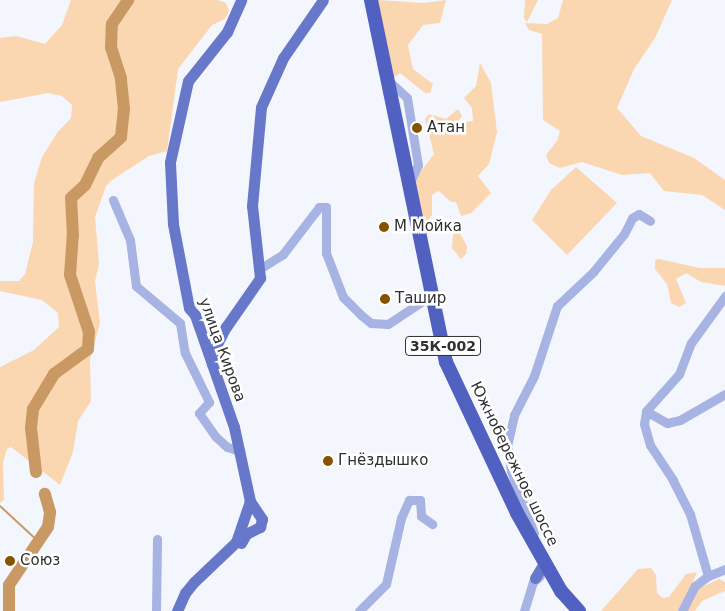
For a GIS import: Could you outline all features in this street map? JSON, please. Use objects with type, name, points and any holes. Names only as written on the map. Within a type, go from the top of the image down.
[{"type":"highway","name":"Южнобережное шоссе","points":[[367,0],[442,365],[538,576],[572,611]]},
{"type":"highway","name":"Южнобережное шоссе","points":[[372,0],[446,362],[535,546],[561,591],[579,611]]},
{"type":"main road","name":"улица Кирова","points":[[179,611],[188,595],[244,533],[260,527],[262,519],[250,501],[240,451],[195,315],[188,308],[173,224],[170,162],[188,81],[227,32],[241,0]]},
{"type":"main road","points":[[212,368],[213,352],[226,328],[253,289],[261,268],[252,206],[262,107],[283,58],[323,0]]},
{"type":"street","points":[[113,200],[130,240],[136,286],[180,323],[185,353],[209,402],[199,413],[216,437],[227,447],[240,451]]},
{"type":"street","points":[[261,268],[283,254],[319,207],[326,207],[326,253],[343,297],[361,315],[371,323],[388,324],[427,298]]},
{"type":"street","points":[[535,546],[535,534],[511,471],[507,446],[514,415],[534,376],[557,306],[593,272],[624,234],[632,218],[639,214],[650,221]]},
{"type":"street","points":[[708,576],[690,514],[650,445],[644,424],[646,410],[679,374],[691,343],[725,296]]},
{"type":"street","points":[[195,315],[206,339],[210,341],[226,328]]},
{"type":"street","points":[[646,410],[667,423],[680,420],[725,394]]},
{"type":"street","points":[[359,611],[386,584],[402,518],[409,500],[420,500],[421,516],[432,524]]},
{"type":"street","points":[[156,611],[157,539]]},
{"type":"street","points":[[682,611],[695,586],[708,576],[725,569]]},
{"type":"street","points":[[524,611],[538,576]]},
{"type":"shaded area","points":[[71,0],[218,0],[226,3],[229,11],[225,19],[212,25],[178,69],[167,151],[149,156],[106,186],[95,217],[99,264],[95,281],[100,323],[90,360],[91,401],[78,421],[73,452],[60,485],[11,447],[7,449],[3,463],[4,500],[0,503],[0,367],[34,350],[59,327],[58,313],[42,300],[0,291],[0,281],[19,281],[25,274],[33,242],[34,183],[42,157],[57,133],[71,118],[72,105],[62,96],[48,93],[0,102],[0,38],[16,36],[45,44],[62,25]]},
{"type":"shaded area","points":[[378,0],[423,3],[446,0],[440,23],[423,25],[408,45],[413,69],[433,84],[430,93],[425,93],[400,73],[392,79]]},
{"type":"shaded area","points":[[525,0],[538,0],[527,22],[524,18]]},
{"type":"shaded area","points":[[563,0],[672,0],[655,38],[634,69],[617,108],[641,136],[694,158],[725,180],[725,210],[702,195],[664,191],[650,173],[622,175],[582,162],[560,168],[549,163],[546,155],[557,141],[560,131],[543,120],[542,34],[529,30],[525,23],[547,24],[558,18]]},
{"type":"shaded area","points":[[480,63],[491,83],[497,132],[489,164],[478,176],[491,193],[471,213],[461,216],[456,202],[451,202],[439,191],[432,195],[432,215],[424,225],[412,183],[434,154],[425,119],[429,114],[446,119],[458,109],[462,116],[457,123],[473,121],[472,108],[464,98],[476,86]]},
{"type":"shaded area","points":[[576,167],[617,203],[567,255],[532,220],[551,190]]},
{"type":"shaded area","points":[[458,230],[467,246],[466,254],[461,259],[452,248],[453,235]]},
{"type":"shaded area","points":[[659,259],[700,268],[725,268],[725,286],[701,282],[686,273],[676,279],[686,303],[679,307],[671,303],[667,284],[655,269],[655,260]]},
{"type":"shaded area","points":[[651,568],[656,575],[657,593],[663,598],[669,597],[686,574],[697,572],[689,593],[719,579],[725,582],[725,591],[702,601],[695,611],[601,611],[638,569]]},
{"type":"waterway","points":[[36,472],[31,428],[33,409],[54,374],[88,349],[89,332],[70,275],[73,236],[71,198],[85,185],[98,158],[121,137],[124,109],[121,78],[111,48],[112,24],[128,0]]},
{"type":"waterway","points":[[9,611],[9,585],[48,527],[50,512],[45,494]]},
{"type":"waterway","points":[[0,506],[39,542]]},
{"type":"place","name":"Атан","points":[[417,128]]},
{"type":"place","name":"М Мойка","points":[[384,227]]},
{"type":"place","name":"Ташир","points":[[385,299]]},
{"type":"place","name":"Гнёздышко","points":[[328,461]]},
{"type":"place","name":"Союз","points":[[10,561]]}]
